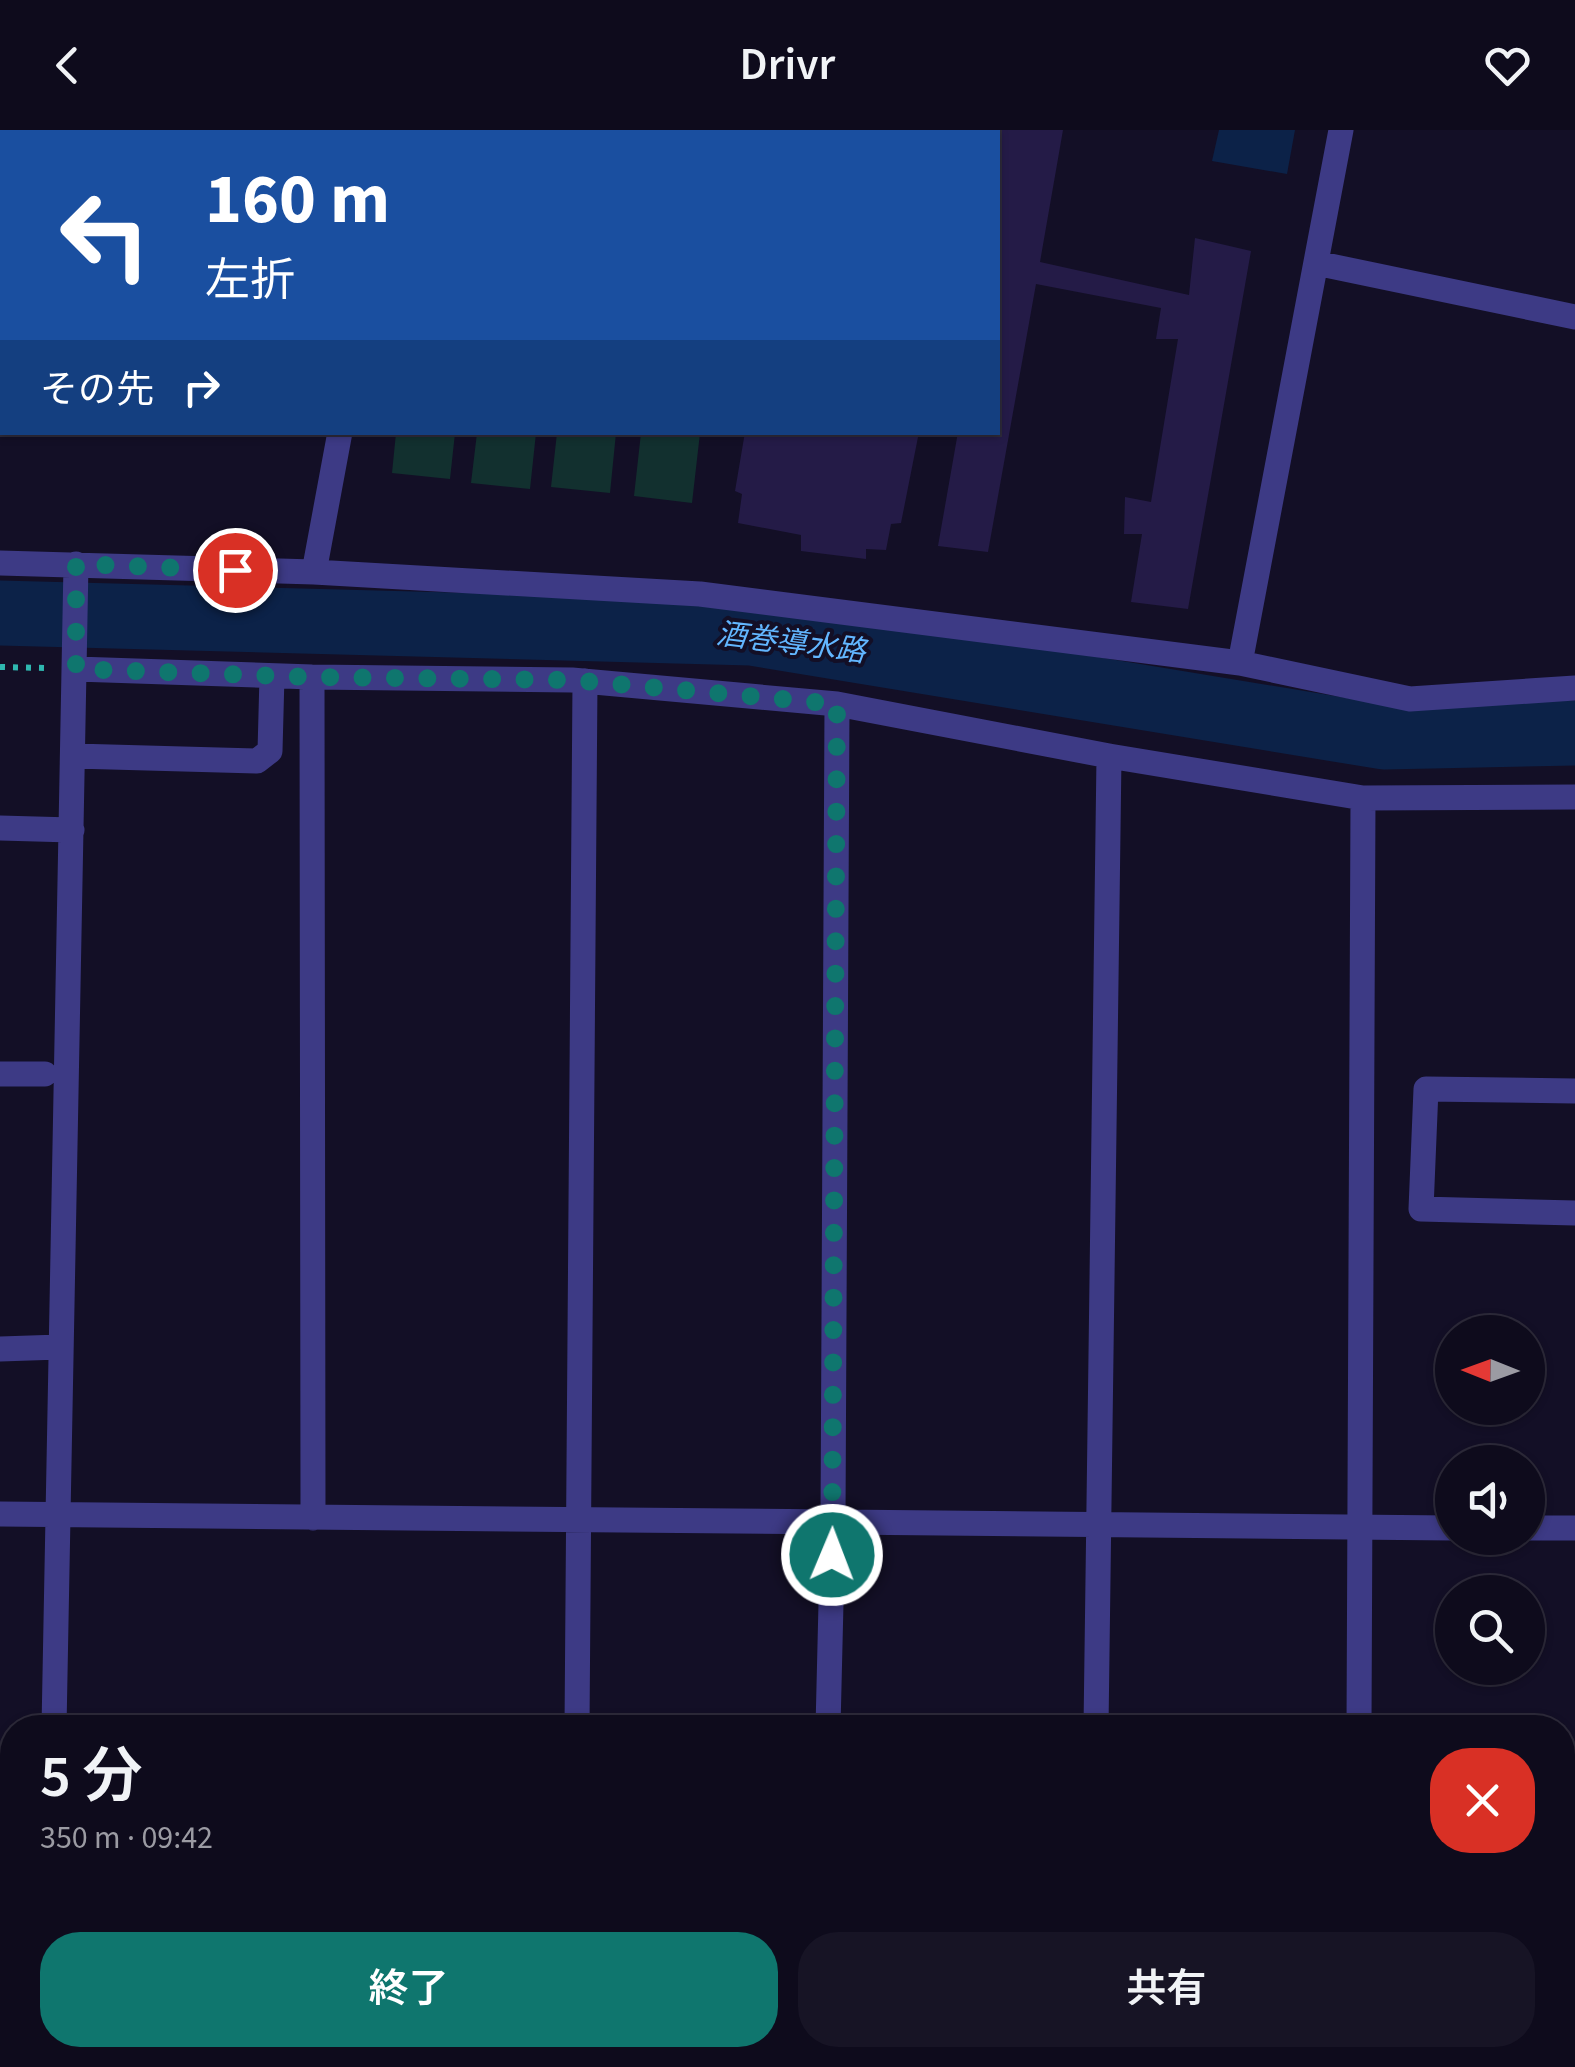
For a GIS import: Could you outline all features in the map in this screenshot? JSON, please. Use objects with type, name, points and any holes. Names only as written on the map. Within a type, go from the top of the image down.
[{"type":"street","points":[[1240,663],[1342,130]]},
{"type":"street","points":[[1316,263],[1575,316]]},
{"type":"street","points":[[314,572],[339,435]]},
{"type":"street","points":[[0,563],[314,572],[700,594],[1240,663],[1410,699],[1575,688]]},
{"type":"street","points":[[54,1715],[76,564]]},
{"type":"street","points":[[76,657],[272,676],[585,681],[837,704],[1109,756],[1363,798],[1575,797]]},
{"type":"street","points":[[74,756],[258,761],[270,751],[272,676]]},
{"type":"street","points":[[312,677],[313,1518]]},
{"type":"street","points":[[577,1715],[585,681]]},
{"type":"street","points":[[828,1715],[833,1520],[837,704]]},
{"type":"street","points":[[1096,1715],[1109,756]]},
{"type":"street","points":[[1359,1715],[1363,798]]},
{"type":"street","points":[[0,828],[72,830]]},
{"type":"street","points":[[0,1074],[46,1074]]},
{"type":"street","points":[[1575,1091],[1426,1089],[1421,1209],[1575,1213]]},
{"type":"street","points":[[0,1348],[60,1347]]},
{"type":"street","points":[[0,1514],[1435,1528]]},
{"type":"street","points":[[1545,1528],[1575,1528]]},
{"type":"path","points":[[0,667],[76,657]]},
{"type":"green space","points":[[396,435],[455,435],[450,479],[392,473]]},
{"type":"green space","points":[[477,435],[536,435],[530,489],[471,483]]},
{"type":"green space","points":[[557,435],[616,435],[610,493],[551,487]]},
{"type":"green space","points":[[641,435],[700,435],[692,503],[634,496]]},
{"type":"water","points":[[1219,130],[1295,130],[1287,174],[1212,161]]},
{"type":"building","points":[[1000,130],[1063,130],[1040,262],[1189,295],[1195,238],[1251,251],[1188,609],[1131,602],[1142,534],[1124,534],[1125,497],[1151,502],[1178,339],[1156,339],[1161,308],[1036,284],[988,552],[938,546],[957,435],[1000,435]]},
{"type":"building","points":[[744,435],[918,435],[901,523],[891,524],[886,550],[866,549],[866,559],[801,551],[801,535],[738,523],[742,494],[735,491]]},
{"type":"waterway","name":"酒巻導水路","points":[[0,613],[751,633],[1384,737],[1575,733]]},
{"type":"route","points":[[235,570],[76,564],[76,669],[572,680],[837,704],[832,1555]]}]
